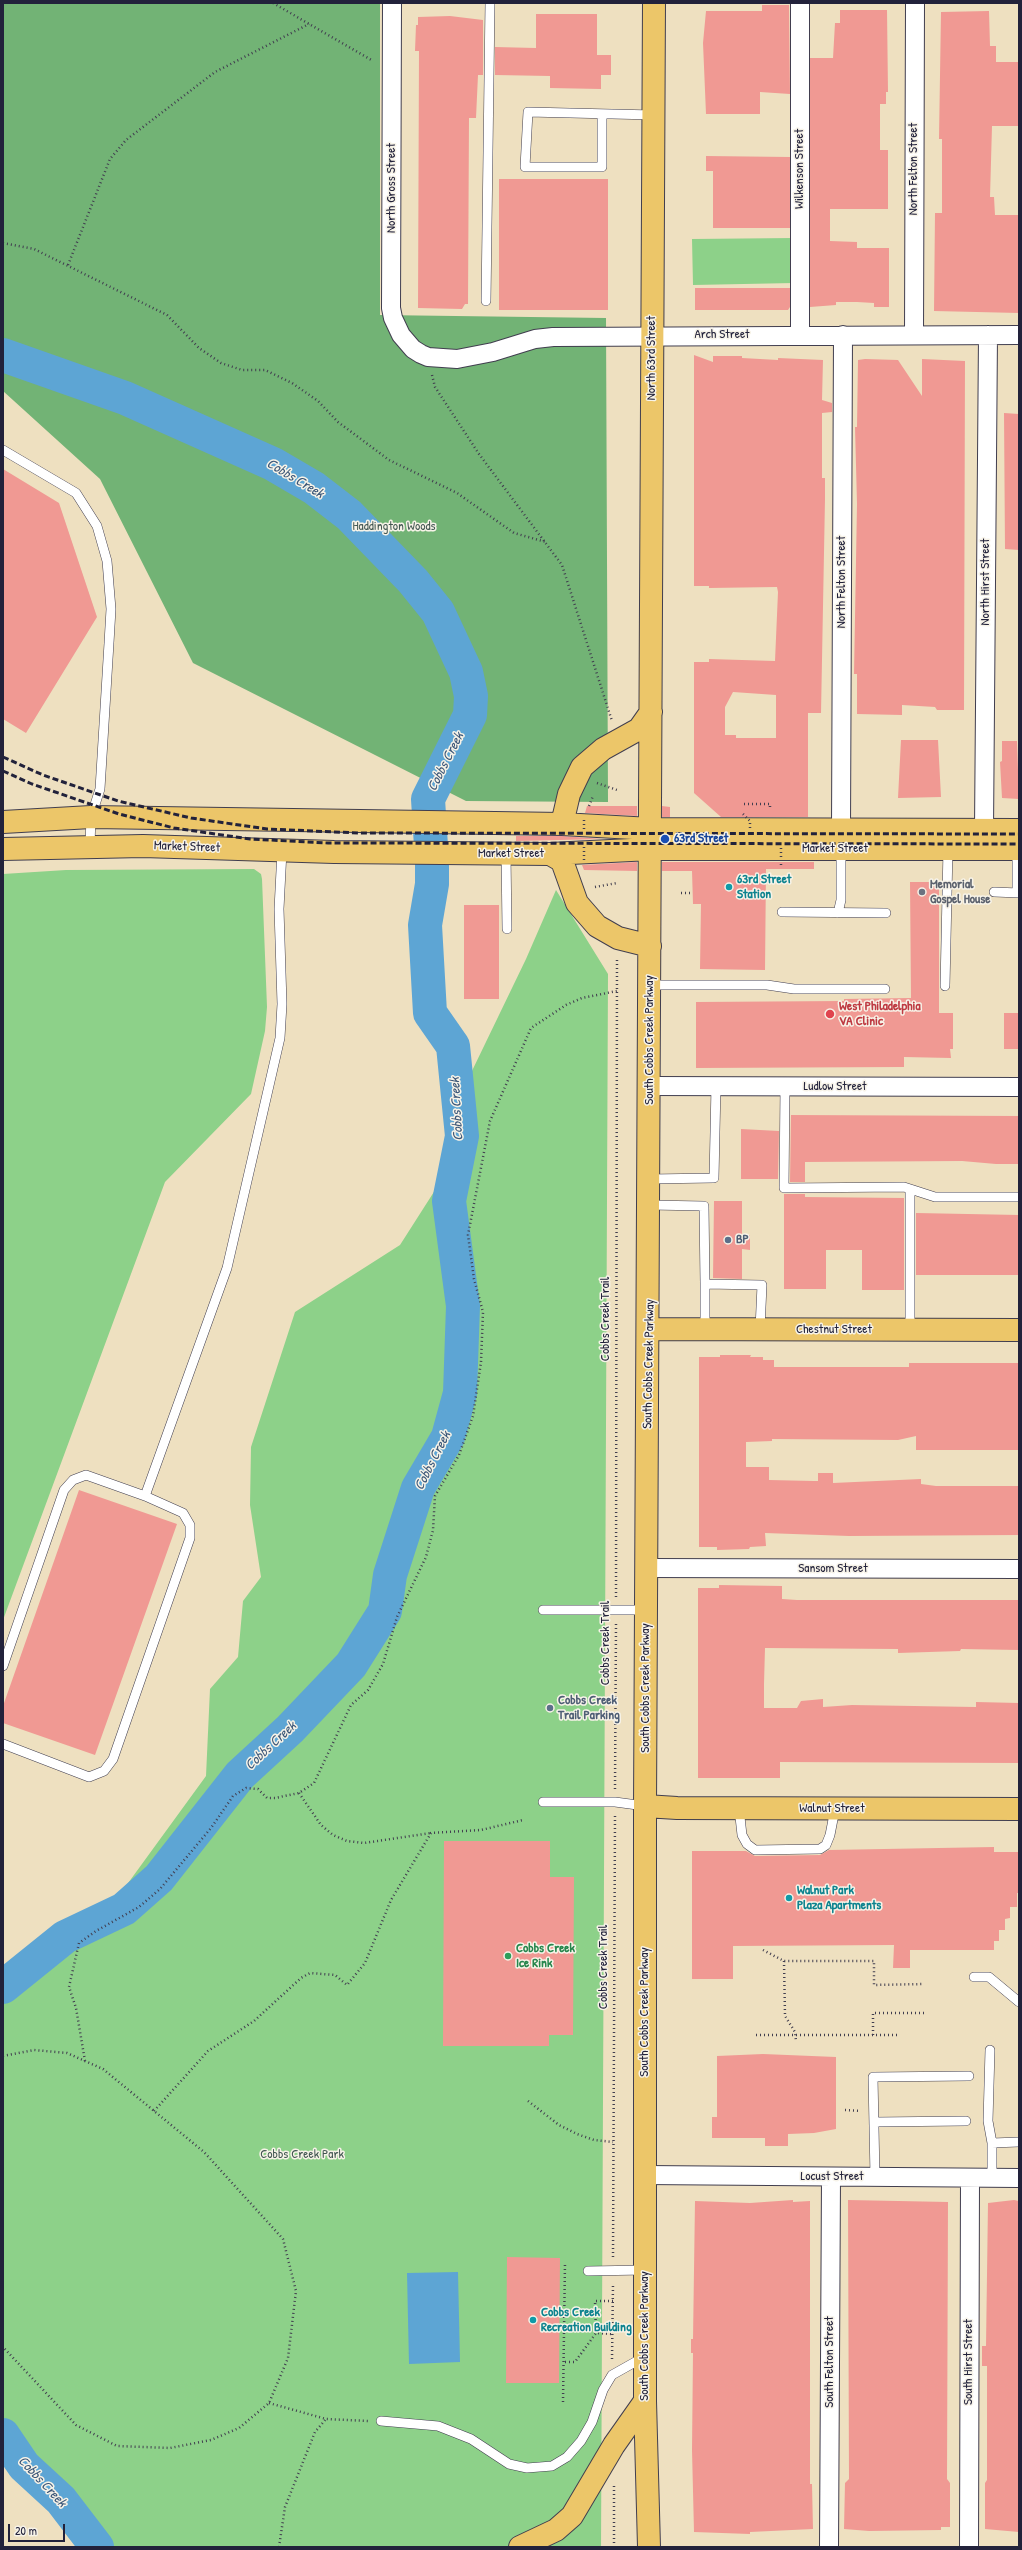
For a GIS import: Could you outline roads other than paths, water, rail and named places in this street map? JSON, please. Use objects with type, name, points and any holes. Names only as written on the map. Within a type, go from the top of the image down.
[{"type":"main road","name":"North 63rd Street","points":[[650,839],[654,3]]},
{"type":"main road","points":[[562,824],[569,794],[582,767],[602,749],[639,729],[651,712]]},
{"type":"main road","name":"Market Street","points":[[3,822],[91,817],[373,823],[562,824],[650,839]]},
{"type":"main road","name":"Market Street","points":[[3,849],[90,845],[372,853],[550,854],[650,839],[841,839],[984,829],[1018,843]]},
{"type":"main road","name":"South Cobbs Creek Parkway","points":[[649,2547],[645,2401],[645,1806],[650,1205],[650,839]]},
{"type":"main road","name":"Market Street","points":[[841,839],[948,849],[1018,843]]},
{"type":"main road","points":[[550,854],[562,861],[577,904],[597,926],[618,938],[650,946]]},
{"type":"main road","name":"Chestnut Street","points":[[649,1329],[1019,1330]]},
{"type":"main road","name":"Walnut Street","points":[[645,1806],[835,1809],[1019,1809]]},
{"type":"main road","points":[[520,2547],[556,2530],[572,2516],[614,2445],[645,2401]]},
{"type":"street","name":"North Gross Street","points":[[392,3],[391,308],[393,318],[401,335],[413,349],[428,357]]},
{"type":"street","name":"Wilkenson Street","points":[[800,3],[800,335]]},
{"type":"street","name":"North Felton Street","points":[[914,335],[915,3]]},
{"type":"street","name":"North Felton Street","points":[[841,839],[843,335]]},
{"type":"street","name":"North Hirst Street","points":[[984,829],[988,335]]},
{"type":"street","name":"Arch Street","points":[[428,357],[464,358],[493,352],[535,339],[553,337],[1019,335]]},
{"type":"street","name":"Ludlow Street","points":[[650,1086],[1019,1087]]},
{"type":"street","name":"Sansom Street","points":[[647,1568],[1019,1569]]},
{"type":"street","name":"Locust Street","points":[[645,2175],[831,2178],[1019,2178]]},
{"type":"street","name":"South Felton Street","points":[[829,2547],[831,2178]]},
{"type":"street","name":"South Hirst Street","points":[[969,2547],[970,2178]]},
{"type":"lane","points":[[486,301],[490,3]]},
{"type":"lane","points":[[602,114],[602,167],[525,167],[528,112],[654,115]]},
{"type":"lane","points":[[3,450],[76,493],[97,526],[107,561],[111,609],[100,789],[91,817],[90,845]]},
{"type":"lane","points":[[838,913],[840,900],[841,839]]},
{"type":"lane","points":[[994,892],[1018,893],[1018,843]]},
{"type":"lane","points":[[945,986],[948,849]]},
{"type":"lane","points":[[145,1496],[227,1268],[280,1038],[282,1004],[279,909],[282,851]]},
{"type":"lane","points":[[506,854],[507,929]]},
{"type":"lane","points":[[782,912],[886,913]]},
{"type":"lane","points":[[650,985],[766,985],[794,989],[885,989]]},
{"type":"lane","points":[[650,1179],[714,1178],[716,1086]]},
{"type":"lane","points":[[785,1087],[784,1188],[904,1187],[935,1197],[1019,1197]]},
{"type":"lane","points":[[910,1189],[910,1330]]},
{"type":"lane","points":[[650,1205],[704,1206],[705,1330]]},
{"type":"lane","points":[[705,1284],[762,1285],[760,1329]]},
{"type":"lane","points":[[3,1666],[64,1490],[73,1480],[86,1475],[145,1496],[183,1513],[190,1525],[190,1538],[113,1759],[104,1771],[89,1777],[3,1744]]},
{"type":"lane","points":[[543,1610],[646,1610]]},
{"type":"lane","points":[[543,1802],[615,1802],[645,1806]]},
{"type":"lane","points":[[739,1808],[742,1836],[747,1844],[755,1850],[820,1849],[826,1844],[830,1835],[835,1809]]},
{"type":"lane","points":[[974,1977],[989,1977],[1019,2002]]},
{"type":"lane","points":[[990,2050],[988,2121],[992,2143],[992,2178]]},
{"type":"lane","points":[[874,2177],[873,2077],[969,2076]]},
{"type":"lane","points":[[874,2122],[966,2121]]},
{"type":"lane","points":[[992,2143],[1019,2142]]},
{"type":"lane","points":[[588,2271],[645,2270]]},
{"type":"lane","points":[[380,2421],[438,2426],[472,2439],[509,2464],[527,2468],[552,2466],[567,2457],[581,2441],[592,2422],[603,2390],[612,2375],[645,2357]]},
{"type":"water","points":[[458,2272],[460,2362],[409,2364],[407,2273]]},
{"type":"waterway","name":"Cobbs Creek","points":[[3,355],[125,398],[273,464],[314,488],[349,515],[413,581],[438,612],[466,672],[471,696],[470,715],[428,799],[432,884],[425,925],[430,1013],[453,1046],[462,1136],[449,1201],[463,1306],[460,1393],[448,1437],[418,1488],[390,1575],[385,1611],[351,1665],[290,1729],[240,1775],[159,1878],[124,1909],[65,1937],[3,1987]]},
{"type":"waterway","name":"Cobbs Creek","points":[[3,2435],[24,2466],[61,2500],[97,2547]]},
{"type":"railway","points":[[3,757],[43,775],[118,801],[191,818],[267,829],[359,833],[1019,834]]},
{"type":"railway","points":[[3,771],[32,784],[119,814],[174,828],[250,839],[328,843],[1019,844]]},
{"type":"place","name":"63rd Street","points":[[665,839]]},
{"type":"place","name":"63rd Street Station","points":[[729,887]]},
{"type":"place","name":"Memorial Gospel House","points":[[922,892]]},
{"type":"place","name":"West Philadelphia VA Clinic","points":[[830,1014]]},
{"type":"place","name":"BP","points":[[728,1240]]},
{"type":"place","name":"Cobbs Creek Trail Parking","points":[[550,1708]]},
{"type":"place","name":"Walnut Park Plaza Apartments","points":[[789,1898]]},
{"type":"place","name":"Cobbs Creek Ice Rink","points":[[508,1956]]},
{"type":"place","name":"Cobbs Creek Recreation Building","points":[[533,2320]]},
{"type":"park label","name":"Haddington Woods","points":[[394,527]]},
{"type":"park label","name":"Cobbs Creek Park","points":[[302,2155]]}]
